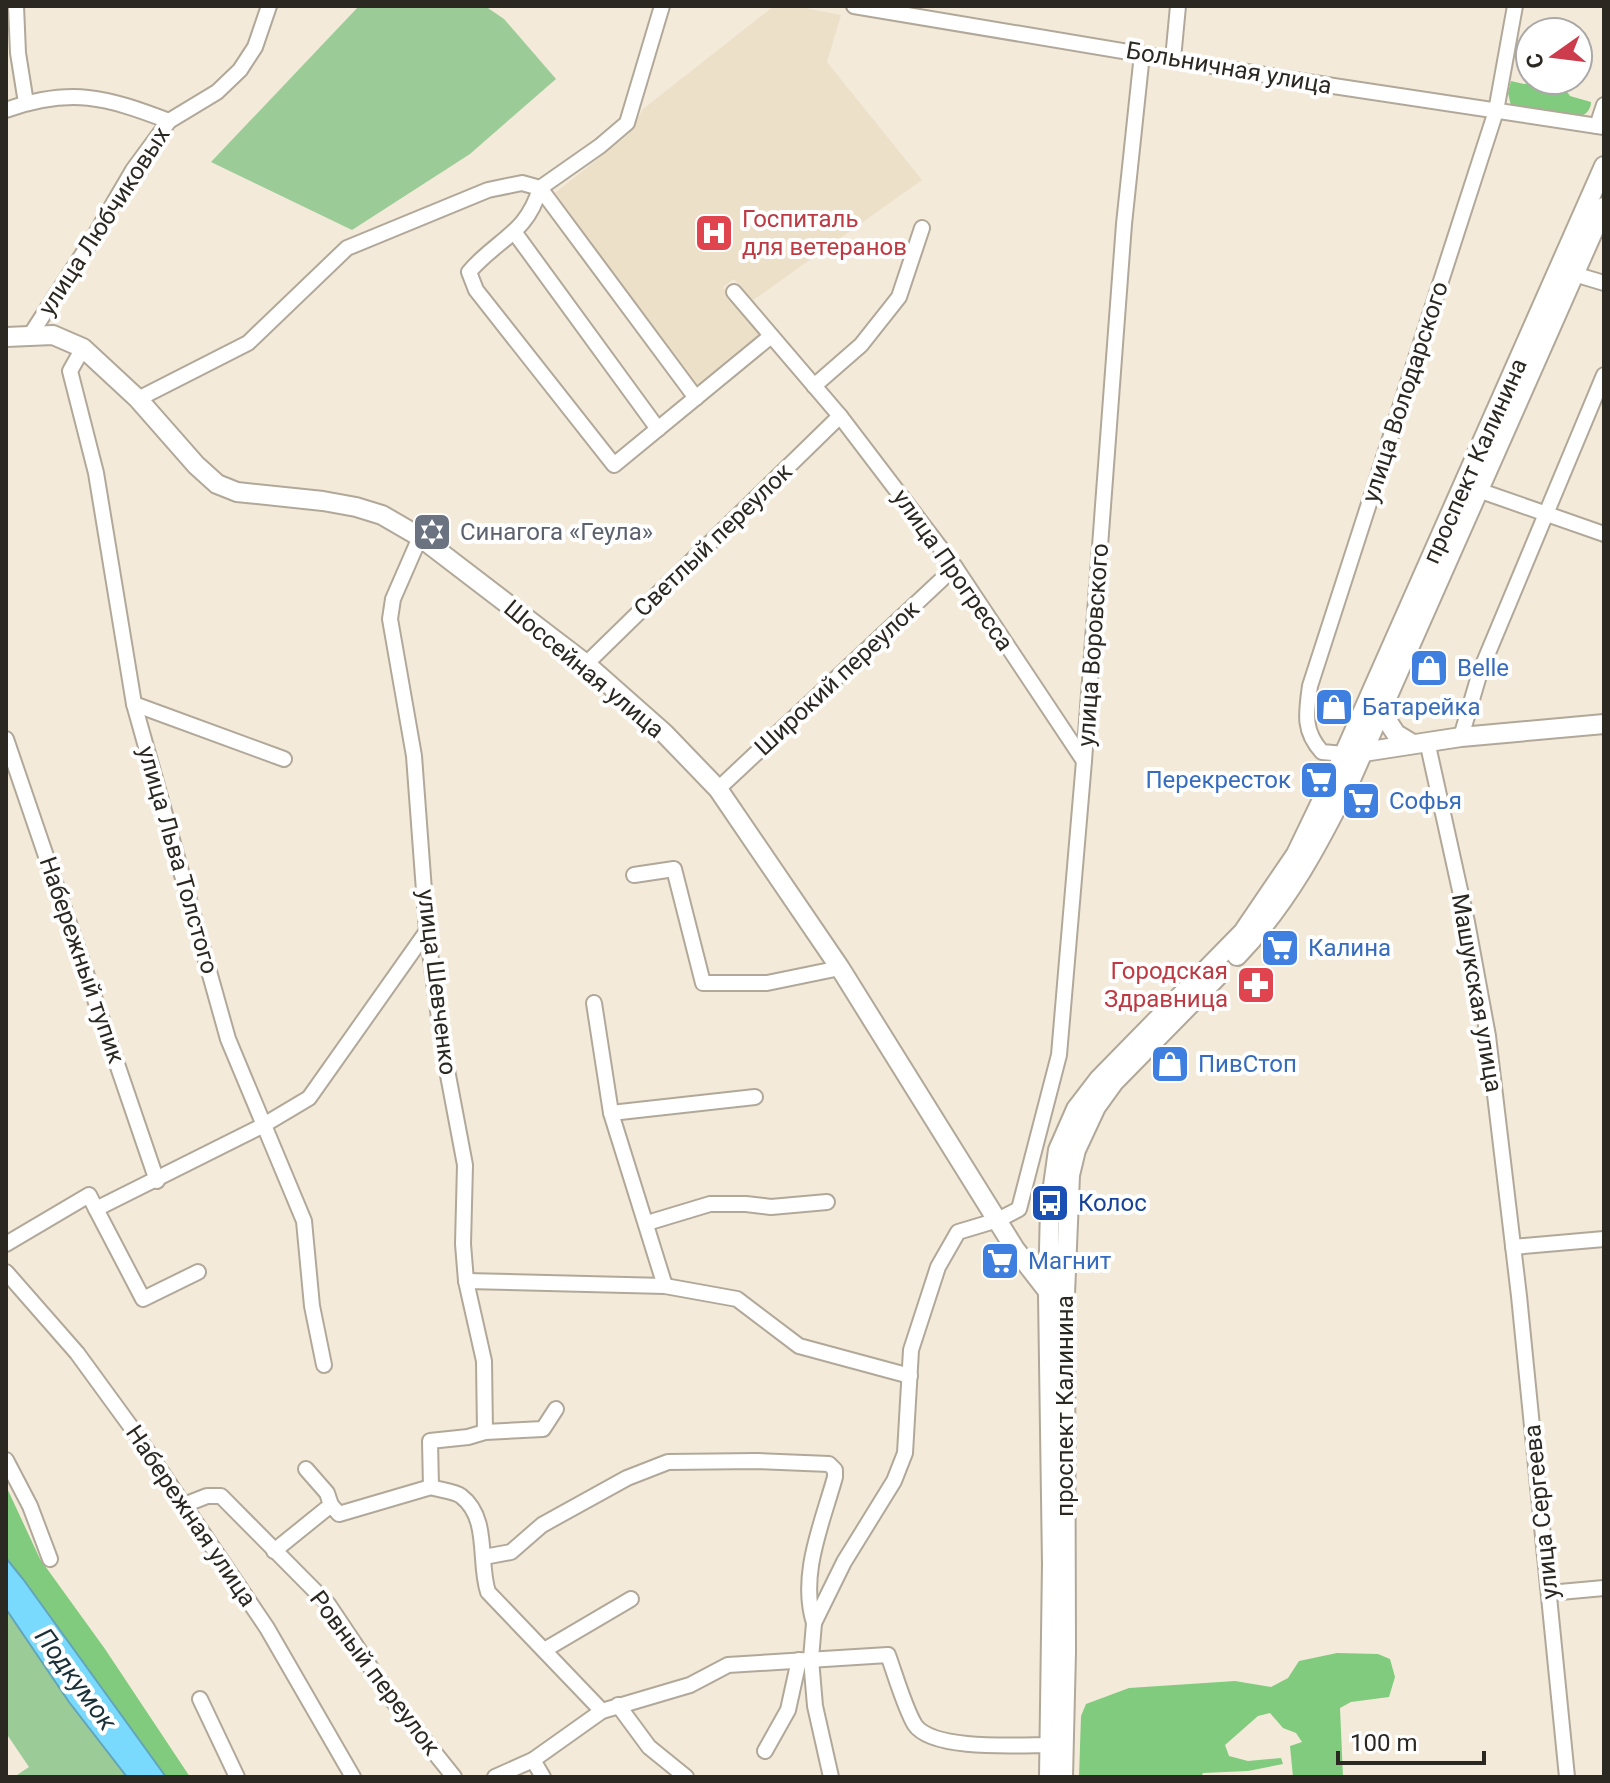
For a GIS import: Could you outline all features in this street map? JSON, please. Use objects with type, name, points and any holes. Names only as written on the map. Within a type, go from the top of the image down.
[{"type":"main road","name":"проспект Калинина","points":[[1063,1777],[1066,1652],[1057,1294],[1050,1231],[1053,1172],[1058,1150],[1076,1109],[1122,1054],[1243,932],[1296,854],[1344,754],[1604,166]]},
{"type":"main road","name":"проспект Калинина","points":[[1049,1777],[1057,1294],[1070,1175],[1085,1127],[1114,1082],[1256,937],[1307,867],[1365,751],[1604,207]]},
{"type":"main road","name":"Шоссейная улица","points":[[6,337],[53,335],[83,348],[138,399],[196,465],[217,484],[237,492],[356,507],[382,515],[420,537],[586,664],[664,733],[718,789],[840,968],[1015,1249],[1057,1294]]},
{"type":"main road","points":[[1381,711],[1396,734],[1419,742]]},
{"type":"main road","points":[[1344,754],[1461,737],[1604,724]]},
{"type":"main road","points":[[1015,1249],[1038,1251],[1044,1247],[1050,1231]]},
{"type":"street","points":[[16,6],[18,53],[26,103]]},
{"type":"street","name":"улица Любчиковых","points":[[31,334],[133,170],[169,121],[217,92],[240,70],[255,47],[269,6]]},
{"type":"street","points":[[662,6],[627,123],[540,188],[534,207],[515,233],[483,256],[469,272],[476,290],[614,465],[771,336]]},
{"type":"street","name":"Больничная улица","points":[[854,6],[924,12],[1142,54],[1601,127]]},
{"type":"street","points":[[1173,59],[1178,6]]},
{"type":"street","name":"улица Володарского","points":[[1344,754],[1322,752],[1310,738],[1306,712],[1310,686],[1496,111],[1515,6]]},
{"type":"street","name":"улица Воровского","points":[[998,1220],[1019,1209],[1059,1055],[1124,224],[1142,54]]},
{"type":"street","points":[[6,110],[60,96],[91,97],[123,104],[169,121]]},
{"type":"street","points":[[1601,127],[1604,105]]},
{"type":"street","points":[[138,399],[248,343],[347,248],[488,190],[522,183],[540,188],[696,398]]},
{"type":"street","points":[[814,386],[861,345],[899,297],[922,228]]},
{"type":"street","points":[[515,233],[658,429]]},
{"type":"street","points":[[1574,274],[1604,283]]},
{"type":"street","name":"улица Прогресса","points":[[734,292],[840,416],[955,567],[1084,761]]},
{"type":"street","name":"улица Льва Толстого","points":[[83,348],[70,371],[96,473],[134,704],[228,1039],[304,1221],[312,1306],[324,1365]]},
{"type":"street","points":[[1461,737],[1480,672],[1604,375]]},
{"type":"street","name":"Светлый переулок","points":[[586,664],[840,416]]},
{"type":"street","points":[[1478,490],[1604,534]]},
{"type":"street","name":"улица Шевченко","points":[[420,537],[393,599],[390,619],[414,756],[427,931],[444,1054],[465,1165],[463,1244],[466,1281],[484,1361],[485,1432]]},
{"type":"street","name":"Широкий переулок","points":[[718,789],[955,567]]},
{"type":"street","points":[[134,704],[284,759]]},
{"type":"street","name":"Набережный тупик","points":[[6,739],[157,1181]]},
{"type":"street","name":"Машукская улица","points":[[1419,742],[1467,922],[1488,1036],[1513,1247]]},
{"type":"street","points":[[634,875],[674,869],[703,983],[767,983],[840,968]]},
{"type":"street","points":[[96,1209],[157,1181],[309,1098],[427,931]]},
{"type":"street","points":[[594,1003],[611,1113],[665,1286]]},
{"type":"street","points":[[611,1113],[755,1097]]},
{"type":"street","points":[[6,1244],[89,1195],[143,1299],[198,1272]]},
{"type":"street","points":[[647,1223],[710,1204],[771,1207],[827,1202]]},
{"type":"street","points":[[765,1751],[788,1710],[814,1623],[844,1562],[894,1481],[905,1453],[911,1350],[934,1281],[958,1232],[998,1220]]},
{"type":"street","points":[[1513,1247],[1604,1239]]},
{"type":"street","name":"улица Сергеева","points":[[1513,1247],[1567,1777]]},
{"type":"street","name":"Набережная улица","points":[[6,1272],[77,1353],[131,1427],[267,1628],[353,1777]]},
{"type":"street","points":[[466,1281],[665,1286],[737,1299],[799,1346],[910,1376]]},
{"type":"street","points":[[431,1487],[430,1441],[485,1432],[543,1429],[556,1409]]},
{"type":"street","points":[[6,1460],[30,1506],[50,1559]]},
{"type":"street","points":[[484,1557],[511,1552],[542,1525],[627,1478],[668,1462],[829,1464],[835,1470],[808,1577],[809,1607],[814,1623]]},
{"type":"street","points":[[306,1469],[327,1493],[331,1505],[339,1514],[431,1487],[460,1496],[472,1510],[483,1540],[484,1580],[488,1592],[546,1649],[602,1711]]},
{"type":"street","name":"Ровный переулок","points":[[184,1505],[207,1496],[221,1496],[328,1604],[393,1701],[454,1777]]},
{"type":"street","points":[[274,1551],[331,1505]]},
{"type":"street","points":[[1549,1593],[1604,1588]]},
{"type":"street","points":[[546,1649],[631,1599]]},
{"type":"street","points":[[495,1777],[533,1760],[602,1711],[690,1685],[728,1665],[888,1655],[916,1727],[936,1738],[973,1744],[1049,1745]]},
{"type":"street","points":[[805,1660],[831,1777]]},
{"type":"street","points":[[200,1699],[237,1777]]},
{"type":"street","points":[[618,1705],[649,1747],[686,1777]]},
{"type":"street","points":[[533,1760],[543,1777]]},
{"type":"shaded area","name":"Госпиталь для ветеранов","points":[[774,6],[795,6],[841,15],[827,62],[922,180],[752,301],[734,279],[723,287],[762,338],[695,395],[608,274],[555,193],[629,134],[643,109]]},
{"type":"green space","points":[[359,6],[485,6],[504,19],[556,79],[470,154],[352,230],[211,162]]},
{"type":"green space","points":[[1511,81],[1514,82],[1514,96],[1570,96],[1591,102],[1589,110],[1577,117],[1511,106],[1508,93]]},
{"type":"green space","points":[[6,1486],[40,1559],[105,1649],[190,1777],[166,1777],[6,1558]]},
{"type":"green space","points":[[6,1609],[69,1702],[127,1777],[14,1777],[29,1767],[6,1733]]},
{"type":"green space","points":[[1337,1653],[1378,1654],[1390,1659],[1395,1677],[1389,1697],[1351,1702],[1340,1708],[1343,1777],[1293,1777],[1290,1746],[1302,1742],[1296,1733],[1283,1728],[1270,1713],[1258,1716],[1225,1745],[1229,1756],[1248,1761],[1281,1758],[1283,1764],[1248,1771],[1203,1773],[1201,1777],[1079,1777],[1081,1716],[1086,1704],[1129,1688],[1235,1681],[1271,1687],[1288,1678],[1299,1661]]},
{"type":"water","name":"Подкумок","points":[[6,1558],[166,1777],[127,1777],[69,1702],[6,1609]]},
{"type":"place","name":"Госпиталь для ветеранов","points":[[714,233]]},
{"type":"place","name":"Синагога «Геула»","points":[[432,532]]},
{"type":"place","name":"Belle","points":[[1429,668]]},
{"type":"place","name":"Батарейка","points":[[1334,707]]},
{"type":"place","name":"Перекресток","points":[[1319,780]]},
{"type":"place","name":"Софья","points":[[1361,801]]},
{"type":"place","name":"Калина","points":[[1280,948]]},
{"type":"place","name":"Городская Здравница","points":[[1256,985]]},
{"type":"place","name":"ПивСтоп","points":[[1170,1064]]},
{"type":"place","name":"Колос","points":[[1050,1203]]},
{"type":"place","name":"Магнит","points":[[1000,1261]]}]
